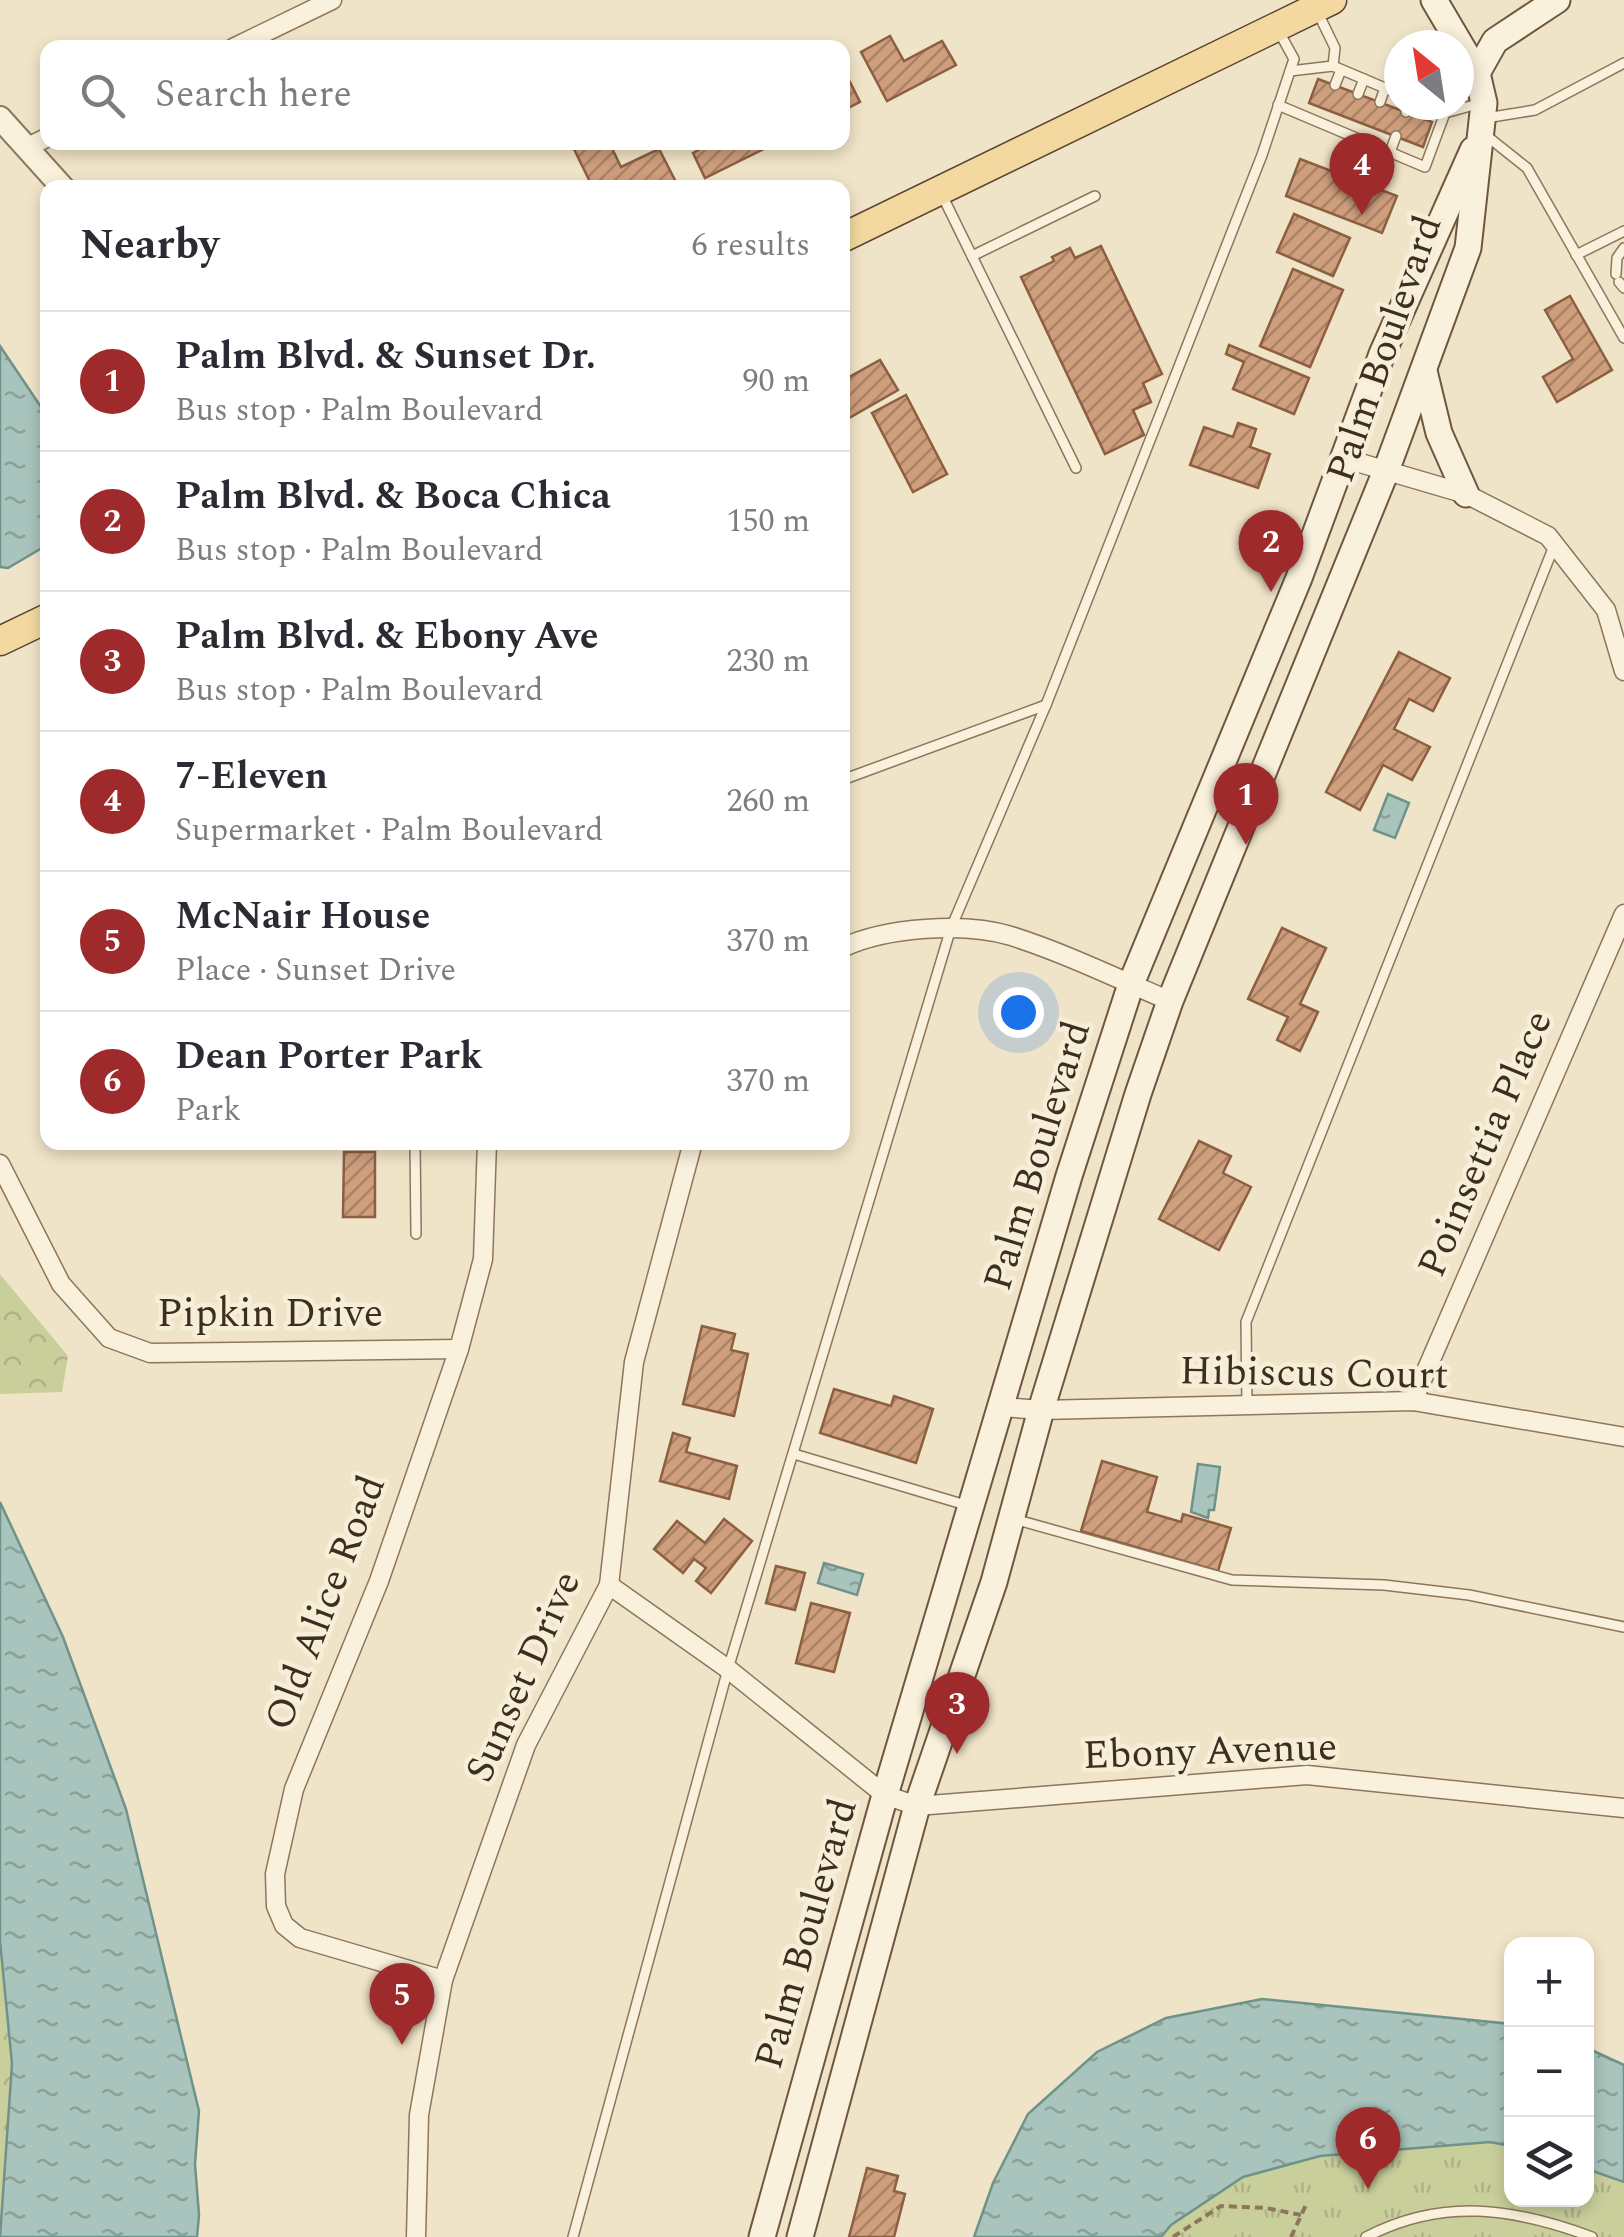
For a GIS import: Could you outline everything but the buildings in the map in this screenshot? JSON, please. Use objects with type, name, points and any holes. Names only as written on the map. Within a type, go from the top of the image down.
[{"type":"main road","name":"Palm Boulevard","points":[[800,2237],[918,1806],[994,1582],[1041,1410],[1170,1001],[1386,471],[1468,248],[1483,118],[1477,72],[1434,0]]},
{"type":"main road","points":[[1477,72],[1495,41],[1558,0]]},
{"type":"main road","points":[[850,234],[1324,4]]},
{"type":"main road","name":"Palm Boulevard","points":[[762,2237],[884,1795],[1069,1176],[1131,984],[1298,578],[1382,354],[1483,118]]},
{"type":"main road","points":[[1423,369],[1439,432],[1466,494]]},
{"type":"main road","points":[[0,641],[40,622]]},
{"type":"street","points":[[250,40],[332,0]]},
{"type":"street","points":[[0,118],[38,142]]},
{"type":"street","points":[[42,150],[59,180]]},
{"type":"street","points":[[1343,458],[1466,494],[1548,536],[1606,610],[1624,671]]},
{"type":"street","name":"Poinsettia Place","points":[[1413,1401],[1624,914]]},
{"type":"street","points":[[850,945],[885,934],[951,928],[1008,935],[1170,1001]]},
{"type":"street","name":"Old Alice Road","points":[[442,1980],[300,1938],[284,1925],[276,1906],[275,1874],[294,1789],[379,1581],[460,1349],[483,1259],[487,1150]]},
{"type":"street","name":"Sunset Drive","points":[[416,2237],[419,2115],[442,1980],[526,1745],[609,1585],[634,1362],[691,1150]]},
{"type":"street","name":"Pipkin Drive","points":[[0,1164],[62,1284],[108,1338],[150,1353],[460,1349]]},
{"type":"street","name":"Hibiscus Court","points":[[1001,1408],[1413,1401],[1624,1438]]},
{"type":"street","points":[[609,1585],[728,1669],[884,1795],[918,1806]]},
{"type":"street","name":"Ebony Avenue","points":[[918,1806],[1307,1775],[1624,1808]]},
{"type":"lane","points":[[1324,4],[1335,48],[1335,85]]},
{"type":"lane","points":[[573,2237],[728,1669],[951,928],[1046,705],[1278,105],[1294,59],[1277,27]]},
{"type":"lane","points":[[1474,117],[1536,110],[1624,63]]},
{"type":"lane","points":[[1290,71],[1337,68],[1384,88]]},
{"type":"lane","points":[[1358,94],[1364,79]]},
{"type":"lane","points":[[1380,102],[1384,91]]},
{"type":"lane","points":[[1278,105],[1425,166],[1442,120]]},
{"type":"lane","points":[[1320,122],[1325,110]]},
{"type":"lane","points":[[1483,118],[1527,168],[1624,338]]},
{"type":"lane","points":[[1344,132],[1349,119]]},
{"type":"lane","points":[[1368,142],[1374,128]]},
{"type":"lane","points":[[1390,152],[1396,136]]},
{"type":"lane","points":[[940,191],[1076,468]]},
{"type":"lane","points":[[972,256],[1095,196]]},
{"type":"lane","points":[[1576,254],[1624,232]]},
{"type":"lane","points":[[1620,281],[1617,258],[1624,248]]},
{"type":"lane","points":[[1247,1405],[1246,1322],[1554,544]]},
{"type":"lane","points":[[850,777],[1046,705]]},
{"type":"lane","points":[[414,1150],[416,1234]]},
{"type":"lane","points":[[794,1454],[972,1507]]},
{"type":"lane","points":[[1011,1518],[1232,1580],[1384,1586],[1469,1595],[1624,1628]]},
{"type":"lane","points":[[1366,2237],[1414,2218],[1476,2210],[1513,2212],[1592,2237]]},
{"type":"path","points":[[1291,2237],[1306,2205]]},
{"type":"path","points":[[1172,2237],[1221,2206],[1266,2208],[1301,2215]]},
{"type":"green space","points":[[0,1274],[68,1356],[62,1392],[0,1394]]},
{"type":"green space","points":[[0,1941],[12,2064],[0,2233]]},
{"type":"green space","points":[[1490,2142],[1504,2145],[1504,2207],[1594,2207],[1594,2171],[1624,2182],[1624,2237],[1162,2237],[1171,2225],[1243,2177],[1320,2156]]},
{"type":"water","points":[[0,346],[40,406],[40,549],[8,568],[0,567]]},
{"type":"water","points":[[1388,794],[1409,803],[1395,838],[1374,830]]},
{"type":"water","points":[[1198,1464],[1220,1467],[1214,1510],[1209,1510],[1208,1518],[1191,1512]]},
{"type":"water","points":[[0,1502],[63,1637],[126,1809],[199,2111],[195,2164],[197,2237],[0,2237],[12,2064],[0,1941]]},
{"type":"water","points":[[824,1563],[863,1574],[857,1595],[818,1583]]},
{"type":"water","points":[[1262,1999],[1504,2023],[1504,2145],[1490,2142],[1320,2156],[1243,2177],[1171,2225],[1161,2237],[974,2237],[993,2183],[1028,2114],[1097,2052],[1166,2018]]},
{"type":"water","points":[[1594,2051],[1624,2065],[1624,2182],[1594,2171]]},
{"type":"place","name":"7-Eleven","points":[[1362,215]]},
{"type":"place","name":"Palm Blvd. & Boca Chica","points":[[1271,592]]},
{"type":"place","name":"Palm Blvd. & Sunset Dr.","points":[[1246,845]]},
{"type":"place","name":"Palm Blvd. & Ebony Ave","points":[[957,1754]]},
{"type":"place","name":"McNair House","points":[[402,2045]]},
{"type":"place","name":"Dean Porter Park","points":[[1368,2189]]}]
